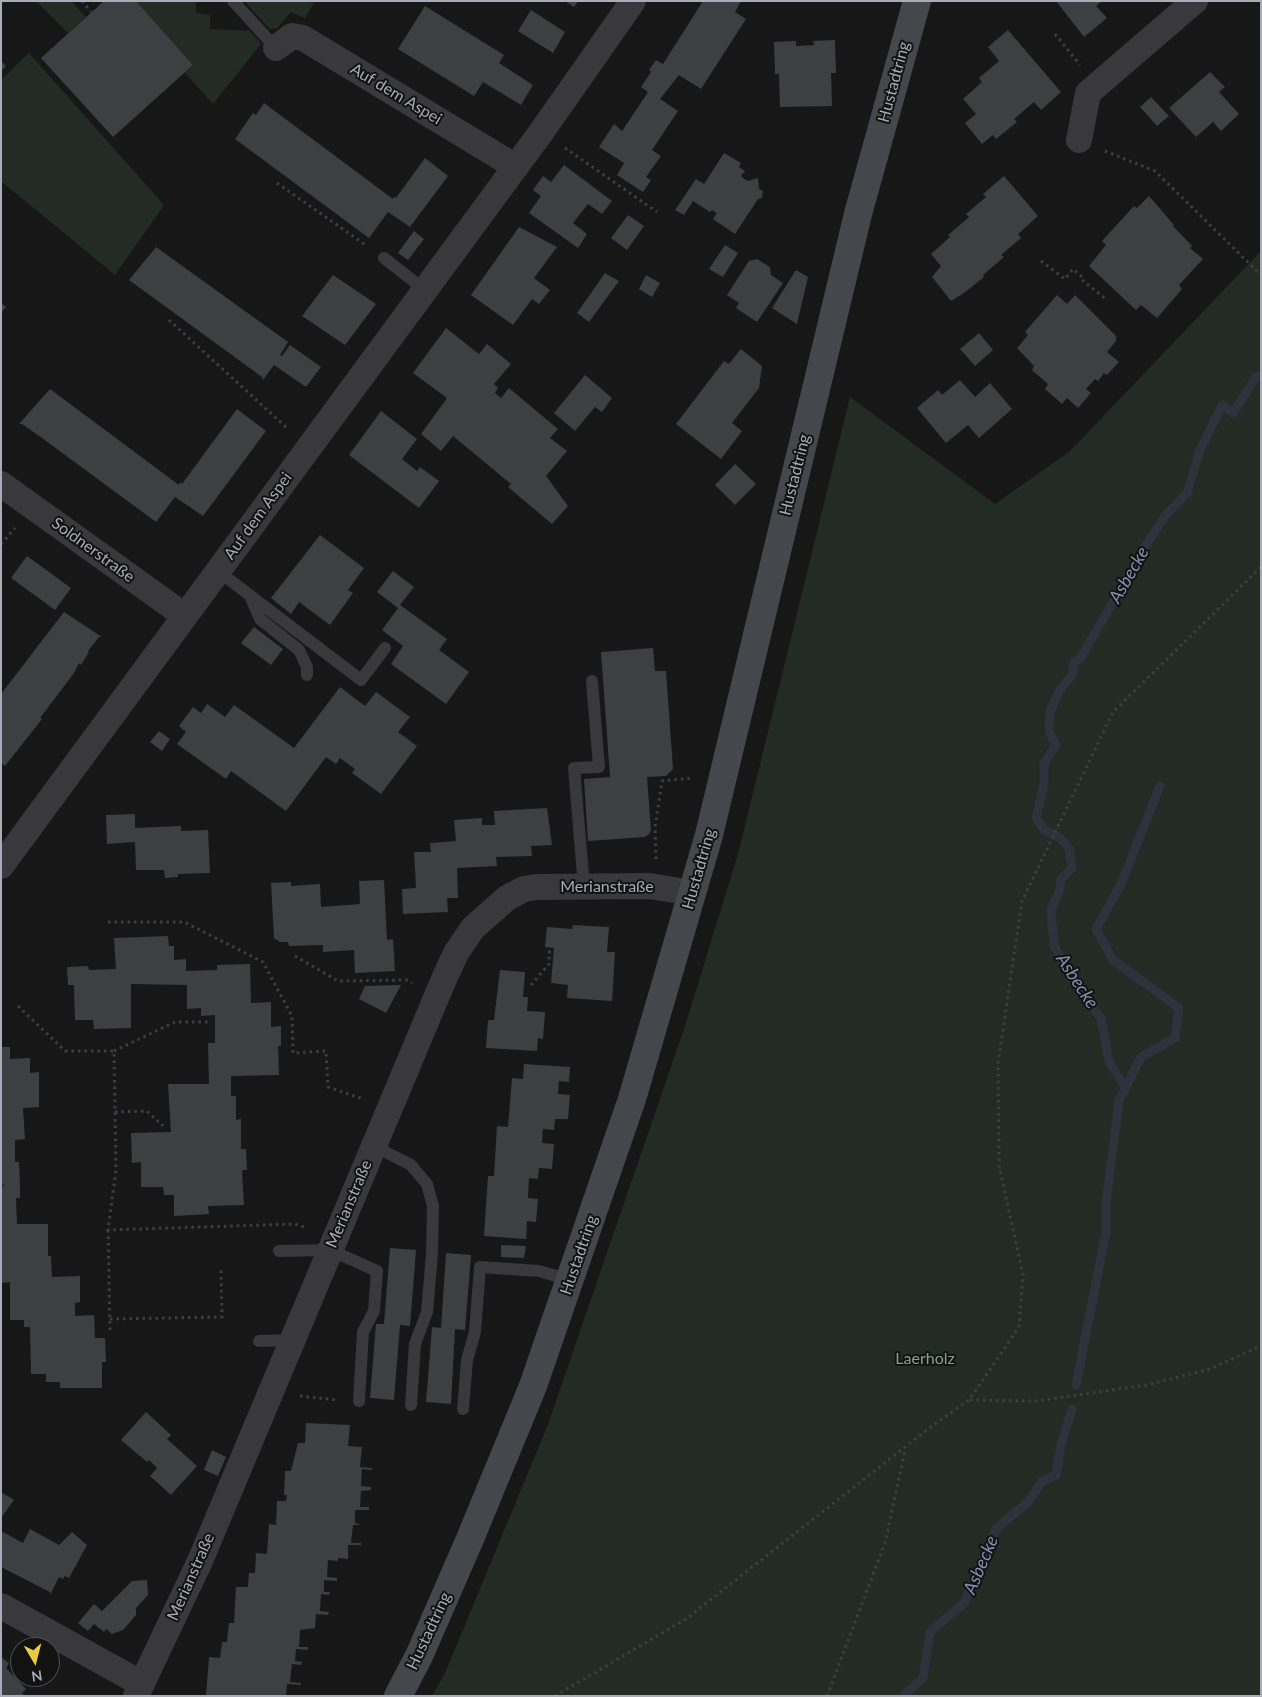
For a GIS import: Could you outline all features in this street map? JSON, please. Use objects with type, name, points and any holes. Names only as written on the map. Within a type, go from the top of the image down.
[{"type":"street","name":"Auf dem Aspei","points":[[1,866],[516,167],[633,1]]},
{"type":"street","points":[[1079,140],[1088,93],[1195,1]]},
{"type":"street","name":"Hustadtring","points":[[398,1696],[419,1656],[474,1530],[533,1386],[632,1099],[711,827],[858,214],[915,5]]},
{"type":"street","name":"Auf dem Aspei","points":[[276,48],[292,36],[303,38],[516,167]]},
{"type":"street","name":"Soldnerstraße","points":[[1,484],[185,616]]},
{"type":"street","name":"Merianstraße","points":[[139,1690],[200,1561],[456,953],[474,928],[507,898],[524,889],[536,887],[650,886],[692,893]]},
{"type":"street","points":[[1,1606],[139,1690]]},
{"type":"lane","points":[[233,1],[276,48]]},
{"type":"lane","points":[[384,258],[426,290]]},
{"type":"lane","points":[[218,571],[361,680],[385,648]]},
{"type":"lane","points":[[250,595],[260,619],[299,650],[307,667],[307,675]]},
{"type":"lane","points":[[584,886],[574,768],[599,766],[592,681]]},
{"type":"lane","points":[[374,1146],[411,1165],[427,1184],[433,1206],[432,1254],[426,1312],[415,1344],[411,1405]]},
{"type":"lane","points":[[279,1251],[333,1244],[378,1271],[374,1311],[363,1332],[359,1401]]},
{"type":"lane","points":[[463,1409],[467,1360],[475,1332],[480,1267],[539,1271],[570,1280]]},
{"type":"lane","points":[[259,1341],[292,1340]]},
{"type":"path","points":[[82,1],[91,12]]},
{"type":"path","points":[[1055,34],[1082,68]]},
{"type":"path","points":[[1079,140],[1155,171],[1261,275]]},
{"type":"path","points":[[574,154],[657,212]]},
{"type":"path","points":[[277,183],[384,258]]},
{"type":"path","points":[[1041,261],[1065,279],[1073,269],[1082,277],[1081,279],[1107,300]]},
{"type":"path","points":[[169,320],[308,448]]},
{"type":"path","points":[[555,1696],[686,1619],[905,1449],[928,1429],[969,1400],[1020,1327],[1023,1275],[999,1165],[998,1062],[1022,901],[1113,712],[1261,566]]},
{"type":"path","points":[[650,886],[658,852],[655,827],[662,781],[678,779]]},
{"type":"path","points":[[108,922],[184,922],[263,962],[292,1016],[293,1053],[326,1051],[328,1087],[390,1108]]},
{"type":"path","points":[[531,985],[549,964],[550,952],[554,953]]},
{"type":"path","points":[[295,956],[338,981],[407,980],[436,997]]},
{"type":"path","points":[[18,1006],[65,1051],[114,1051],[175,1022],[208,1022]]},
{"type":"path","points":[[110,1333],[108,1230],[116,1170],[114,1051]]},
{"type":"path","points":[[115,1112],[147,1111],[163,1126]]},
{"type":"path","points":[[108,1230],[295,1224],[333,1244]]},
{"type":"path","points":[[110,1319],[222,1317],[221,1270]]},
{"type":"path","points":[[969,1400],[1036,1401],[1147,1385],[1210,1369],[1261,1346]]},
{"type":"path","points":[[273,1386],[306,1398],[359,1401]]},
{"type":"path","points":[[827,1696],[885,1543],[905,1449]]},
{"type":"green space","points":[[36,1],[71,1],[86,17],[68,33]]},
{"type":"green space","points":[[136,1],[196,1],[196,13],[210,15],[210,29],[250,31],[261,44],[213,104],[185,73],[193,65]]},
{"type":"green space","points":[[244,1],[315,1],[305,18],[291,12],[277,28],[270,29]]},
{"type":"green space","points":[[29,53],[164,205],[115,275],[1,181],[1,80]]},
{"type":"green space","name":"Laerholz","points":[[1261,251],[1261,1696],[432,1696],[445,1673],[547,1427],[685,1026],[738,854],[850,397],[995,504],[1069,452]]},
{"type":"building","points":[[104,1],[136,1],[193,65],[113,137],[41,58]]},
{"type":"building","points":[[565,1],[578,1],[574,7]]},
{"type":"building","points":[[703,1],[741,1],[735,12],[746,19],[701,89],[679,75],[660,99],[678,111],[652,150],[661,156],[646,177],[651,180],[643,192],[617,175],[624,163],[599,147],[614,124],[622,131],[648,92],[641,87],[651,72],[649,70],[656,60],[663,64]]},
{"type":"building","points":[[1056,1],[1102,1],[1096,6],[1107,18],[1084,37]]},
{"type":"building","points":[[425,6],[504,55],[499,63],[533,85],[521,105],[483,82],[474,96],[398,49]]},
{"type":"building","points":[[531,10],[565,32],[553,53],[518,31]]},
{"type":"building","points":[[1008,30],[1061,92],[1041,110],[1034,102],[1014,119],[1017,122],[996,139],[993,135],[982,144],[965,123],[976,114],[963,99],[982,82],[979,78],[999,61],[988,47]]},
{"type":"building","points":[[835,40],[836,73],[831,73],[832,106],[780,107],[779,74],[775,74],[774,42],[796,41],[796,46],[814,45],[813,41]]},
{"type":"building","points":[[1,61],[6,66],[1,71]]},
{"type":"building","points":[[1210,72],[1225,87],[1219,92],[1239,114],[1221,131],[1213,122],[1196,137],[1169,108]]},
{"type":"building","points":[[1151,97],[1169,116],[1157,126],[1140,107]]},
{"type":"building","points":[[264,103],[393,199],[394,197],[396,198],[425,158],[448,176],[410,227],[388,212],[369,238],[235,139],[253,113],[256,115]]},
{"type":"building","points":[[724,153],[741,163],[739,167],[745,171],[741,176],[747,181],[758,178],[759,189],[763,191],[762,198],[758,199],[735,234],[713,219],[717,213],[712,210],[710,212],[693,201],[684,215],[675,210],[696,179],[704,184]]},
{"type":"building","points":[[564,165],[612,201],[602,214],[588,204],[573,223],[587,234],[578,248],[529,213],[541,196],[533,190],[543,176],[551,182]]},
{"type":"building","points":[[1004,176],[1038,216],[1018,234],[1021,238],[1001,255],[1004,257],[983,275],[984,277],[951,301],[932,277],[941,266],[931,254],[950,237],[948,235],[969,217],[966,214],[986,197],[983,194]]},
{"type":"building","points":[[1149,196],[1192,246],[1190,248],[1203,259],[1179,285],[1182,289],[1157,318],[1141,305],[1136,310],[1089,266],[1106,245],[1102,241],[1134,206],[1137,208]]},
{"type":"building","points":[[628,215],[644,226],[627,250],[611,238]]},
{"type":"building","points":[[519,227],[557,247],[534,278],[550,290],[539,304],[532,299],[513,325],[471,295]]},
{"type":"building","points":[[414,231],[424,239],[408,260],[398,253]]},
{"type":"building","points":[[725,245],[738,253],[723,277],[709,269]]},
{"type":"building","points":[[156,247],[288,342],[280,355],[282,356],[290,345],[321,367],[306,387],[274,365],[263,380],[262,377],[129,280]]},
{"type":"building","points":[[757,259],[770,267],[771,275],[783,283],[757,322],[736,308],[739,303],[727,295],[749,261]]},
{"type":"building","points":[[796,270],[808,277],[797,324],[772,308]]},
{"type":"building","points":[[605,273],[619,281],[589,322],[577,313]]},
{"type":"building","points":[[333,275],[376,304],[345,345],[302,316]]},
{"type":"building","points":[[646,275],[660,283],[652,297],[639,289]]},
{"type":"building","points":[[1057,295],[1067,304],[1075,295],[1116,336],[1116,341],[1107,352],[1119,362],[1107,375],[1104,373],[1098,381],[1095,379],[1086,389],[1091,393],[1078,408],[1067,398],[1062,404],[1045,389],[1048,384],[1032,370],[1034,366],[1017,348],[1028,335],[1025,332]]},
{"type":"building","points":[[1,303],[6,307],[1,313]]},
{"type":"building","points":[[446,328],[479,354],[487,344],[511,364],[494,384],[498,388],[495,393],[501,398],[509,388],[558,429],[550,438],[567,451],[546,476],[568,506],[552,524],[508,487],[511,484],[453,436],[441,451],[421,434],[447,398],[413,373]]},
{"type":"building","points":[[979,333],[993,350],[975,366],[960,349]]},
{"type":"building","points":[[741,349],[762,366],[759,388],[732,423],[742,431],[721,459],[676,424],[724,361],[729,364]]},
{"type":"building","points":[[585,375],[612,398],[602,412],[595,407],[575,431],[554,413]]},
{"type":"building","points":[[960,380],[975,397],[990,383],[1012,409],[979,438],[968,425],[946,443],[917,408],[938,390],[942,395]]},
{"type":"building","points":[[50,389],[179,485],[180,482],[182,484],[237,409],[266,431],[203,516],[175,497],[156,522],[42,438],[22,424],[19,424]]},
{"type":"building","points":[[381,411],[417,439],[402,459],[417,471],[420,467],[439,481],[419,508],[349,455]]},
{"type":"building","points":[[735,464],[756,484],[735,505],[715,485]]},
{"type":"building","points":[[320,535],[364,568],[348,590],[353,593],[330,625],[299,602],[291,614],[271,598]]},
{"type":"building","points":[[27,556],[71,588],[55,610],[11,578]]},
{"type":"building","points":[[393,571],[414,587],[400,605],[447,639],[439,650],[469,672],[446,704],[391,664],[403,646],[382,630],[398,608],[377,592]]},
{"type":"building","points":[[64,612],[102,637],[99,637],[88,651],[81,665],[79,663],[74,673],[40,718],[42,719],[5,766],[1,763],[1,694]]},
{"type":"building","points":[[254,627],[283,649],[271,665],[241,643]]},
{"type":"building","points":[[653,648],[655,671],[666,671],[673,769],[666,776],[647,777],[651,830],[649,834],[645,837],[588,841],[584,779],[610,777],[601,652]]},
{"type":"building","points":[[340,687],[365,706],[376,692],[410,717],[398,732],[417,746],[381,794],[352,773],[355,769],[340,758],[336,764],[326,757],[286,811],[231,771],[226,779],[177,744],[186,732],[179,726],[193,707],[201,713],[207,704],[225,717],[234,705],[294,748]]},
{"type":"building","points":[[159,731],[170,739],[162,751],[150,742]]},
{"type":"building","points":[[547,808],[552,845],[531,846],[532,856],[496,857],[497,866],[457,868],[458,898],[447,898],[448,912],[403,914],[402,889],[416,888],[414,852],[431,852],[430,843],[456,841],[454,820],[482,818],[482,825],[495,825],[494,811]]},
{"type":"building","points":[[135,814],[135,828],[181,826],[181,831],[208,830],[210,873],[178,874],[178,877],[165,878],[164,870],[136,870],[135,842],[107,844],[106,815]]},
{"type":"building","points":[[384,880],[387,940],[393,939],[395,971],[355,973],[354,950],[323,952],[323,945],[289,946],[288,942],[280,942],[274,938],[271,883],[291,882],[291,886],[320,884],[321,907],[360,904],[359,881]]},
{"type":"building","points":[[573,925],[609,927],[607,952],[615,952],[612,1001],[567,998],[568,985],[551,983],[554,948],[545,947],[547,927],[572,929]]},
{"type":"building","points":[[168,936],[169,946],[174,946],[174,960],[186,959],[186,971],[217,970],[217,965],[250,964],[251,1003],[271,1002],[271,1027],[281,1026],[281,1046],[278,1046],[279,1075],[231,1076],[231,1096],[236,1096],[236,1120],[241,1119],[241,1149],[246,1149],[247,1170],[242,1170],[244,1205],[208,1206],[209,1214],[174,1216],[174,1195],[164,1195],[163,1187],[141,1187],[141,1162],[132,1163],[131,1133],[171,1132],[168,1084],[209,1084],[208,1043],[215,1043],[215,1015],[201,1016],[201,1008],[187,1009],[187,985],[131,984],[131,1028],[94,1029],[93,1020],[75,1020],[74,985],[68,985],[67,967],[88,966],[89,970],[116,969],[114,938]]},
{"type":"building","points":[[500,970],[525,972],[523,997],[528,997],[527,1011],[545,1012],[543,1039],[538,1038],[537,1051],[486,1048],[488,1020],[494,1020]]},
{"type":"building","points":[[401,985],[386,1013],[359,999],[365,986]]},
{"type":"building","points":[[1,1047],[10,1047],[10,1059],[30,1058],[30,1073],[39,1072],[39,1107],[23,1108],[25,1139],[15,1140],[15,1162],[19,1162],[20,1184],[20,1198],[16,1198],[17,1224],[48,1224],[48,1256],[51,1256],[52,1277],[80,1276],[80,1302],[75,1303],[75,1316],[94,1315],[95,1338],[105,1338],[106,1362],[102,1362],[102,1388],[60,1388],[60,1382],[46,1382],[46,1374],[31,1374],[30,1327],[24,1327],[24,1320],[10,1320],[10,1282],[1,1283],[1,1186],[5,1186],[1,1184]]},
{"type":"building","points":[[524,1064],[570,1067],[569,1082],[559,1081],[558,1094],[570,1095],[568,1119],[555,1119],[554,1130],[543,1129],[542,1143],[554,1144],[552,1169],[539,1168],[538,1179],[529,1178],[528,1198],[538,1199],[536,1222],[527,1221],[526,1239],[484,1236],[488,1176],[494,1176],[497,1126],[508,1127],[512,1078],[523,1079]]},
{"type":"building","points":[[501,1245],[526,1246],[524,1258],[501,1257]]},
{"type":"building","points":[[390,1248],[416,1250],[410,1326],[400,1325],[394,1400],[370,1398],[376,1324],[384,1324]]},
{"type":"building","points":[[446,1253],[471,1255],[465,1330],[455,1329],[451,1404],[426,1402],[432,1327],[441,1328]]},
{"type":"building","points":[[146,1412],[171,1435],[167,1439],[197,1466],[171,1495],[150,1476],[157,1468],[121,1440]]},
{"type":"building","points":[[306,1423],[350,1425],[348,1446],[362,1447],[360,1467],[372,1468],[372,1470],[362,1469],[361,1486],[371,1487],[371,1490],[361,1491],[360,1507],[369,1507],[369,1510],[355,1510],[355,1523],[361,1525],[353,1525],[351,1543],[361,1543],[361,1545],[348,1545],[348,1559],[328,1560],[327,1577],[337,1578],[337,1581],[324,1580],[324,1592],[330,1592],[329,1595],[321,1594],[320,1611],[329,1612],[328,1615],[316,1614],[315,1628],[300,1630],[299,1647],[308,1647],[308,1650],[296,1649],[295,1661],[302,1662],[301,1665],[292,1664],[290,1682],[301,1683],[301,1685],[287,1684],[286,1696],[206,1696],[209,1657],[220,1658],[222,1642],[227,1642],[229,1623],[234,1623],[236,1587],[248,1587],[249,1573],[255,1573],[256,1553],[267,1554],[269,1524],[276,1525],[277,1501],[286,1501],[287,1495],[284,1495],[285,1471],[291,1471],[298,1443],[305,1443]]},
{"type":"building","points":[[212,1450],[226,1457],[218,1476],[204,1470]]},
{"type":"building","points":[[1,1492],[14,1500],[1,1518]]},
{"type":"building","points":[[30,1529],[59,1545],[72,1532],[87,1545],[69,1578],[65,1576],[63,1579],[59,1577],[50,1595],[50,1592],[1,1567],[1,1535],[3,1532],[23,1543]]},
{"type":"building","points":[[147,1580],[148,1595],[136,1608],[136,1615],[123,1630],[112,1634],[106,1629],[104,1632],[94,1624],[88,1631],[78,1623],[94,1604],[102,1611],[132,1581]]},
{"type":"building","points":[[1,1657],[9,1663],[6,1668],[10,1672],[10,1687],[24,1687],[26,1689],[22,1693],[25,1696],[1,1696]]},
{"type":"waterway","name":"Asbecke","points":[[1126,1089],[1109,1061],[1101,1018],[1070,977],[1054,945],[1051,911],[1060,889],[1061,879],[1072,868],[1069,848],[1060,838],[1044,830],[1036,818],[1044,785],[1044,764],[1056,745],[1049,731],[1050,712],[1059,691],[1072,675],[1074,663],[1081,657],[1151,537],[1165,516],[1187,493],[1200,450],[1222,405],[1233,413],[1256,377],[1261,376]]},
{"type":"waterway","points":[[1076,1385],[1106,1232],[1106,1203],[1119,1101],[1141,1057],[1175,1038],[1179,1008],[1113,960],[1096,929],[1121,884],[1160,786]]},
{"type":"waterway","name":"Asbecke","points":[[903,1696],[923,1678],[930,1632],[964,1603],[996,1529],[1030,1500],[1042,1481],[1056,1475],[1061,1445],[1072,1409]]}]
